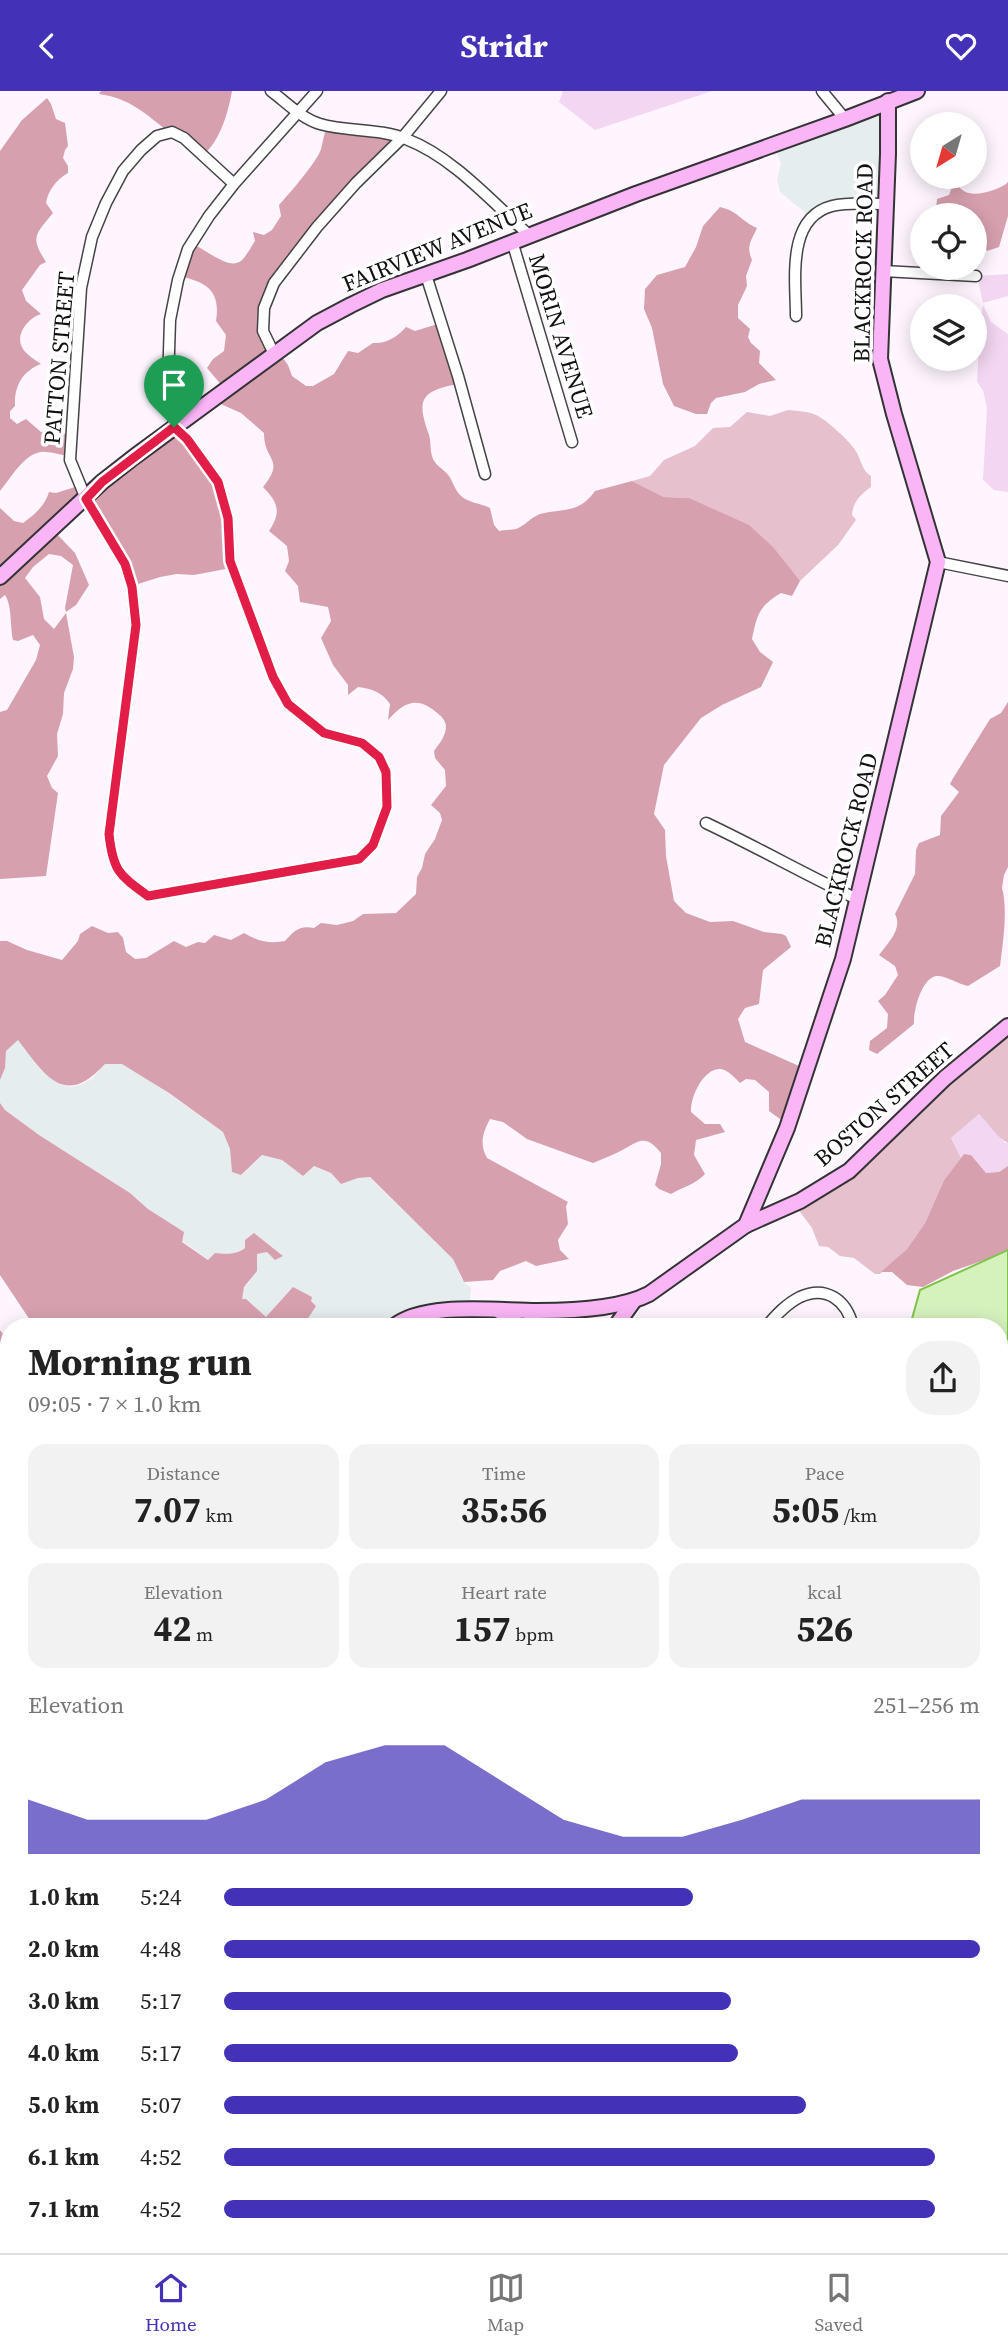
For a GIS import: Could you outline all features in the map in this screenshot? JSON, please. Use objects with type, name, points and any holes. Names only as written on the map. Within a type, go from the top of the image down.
[{"type":"street","points":[[271,91],[318,124],[403,137],[424,147],[444,161],[529,235]]},
{"type":"street","points":[[174,427],[168,383],[170,320],[188,249],[234,184],[317,91]]},
{"type":"street","points":[[274,354],[263,331],[264,308],[274,283],[356,183],[403,137],[441,91]]},
{"type":"street","points":[[822,91],[845,119]]},
{"type":"street","name":"FAIRVIEW AVENUE","points":[[0,576],[102,482],[317,323],[351,305],[382,290],[917,91]]},
{"type":"street","name":"BLACKROCK ROAD","points":[[746,1225],[787,1128],[843,959],[939,562],[880,359],[888,101]]},
{"type":"street","name":"PATTON STREET","points":[[174,427],[187,439],[218,482],[228,518],[230,561],[273,677],[288,704],[324,733],[362,743],[379,757],[386,772],[387,807],[373,845],[359,859],[148,896],[126,880],[111,859],[109,834],[136,625],[125,564],[86,499],[70,460],[80,288],[92,237],[106,203],[123,171],[157,136],[172,132],[184,138],[234,184]]},
{"type":"street","points":[[796,316],[798,237],[805,225],[816,213],[830,206],[886,204]]},
{"type":"street","name":"MORIN AVENUE","points":[[512,241],[572,442]]},
{"type":"street","points":[[883,271],[910,272]]},
{"type":"street","points":[[426,275],[444,326],[485,474]]},
{"type":"street","points":[[939,562],[1008,576]]},
{"type":"street","points":[[706,823],[857,899]]},
{"type":"street","name":"BOSTON STREET","points":[[746,1225],[800,1201],[849,1171],[945,1078],[1008,1026]]},
{"type":"street","points":[[409,1318],[419,1314],[460,1309],[540,1311],[633,1302],[649,1294],[746,1225]]},
{"type":"street","points":[[774,1318],[800,1297],[815,1293],[828,1294],[842,1301],[851,1318]]},
{"type":"street","points":[[621,1318],[633,1302]]},
{"type":"street","points":[[498,1310],[509,1318]]},
{"type":"shaded area","points":[[101,91],[232,91],[226,117],[218,135],[202,155],[138,108],[120,99],[99,94]]},
{"type":"shaded area","points":[[563,91],[712,91],[595,130],[559,102]]},
{"type":"shaded area","points":[[47,98],[56,119],[65,123],[68,146],[63,158],[68,166],[68,173],[51,189],[46,203],[53,213],[37,236],[38,247],[46,262],[40,265],[22,290],[26,301],[41,314],[31,319],[24,328],[21,344],[27,353],[41,364],[24,375],[20,381],[10,418],[17,424],[26,419],[41,432],[70,435],[69,456],[44,452],[29,457],[0,491],[0,151],[22,120]]},
{"type":"shaded area","points":[[885,103],[886,198],[847,204],[811,217],[780,192],[777,179],[781,164],[773,144]]},
{"type":"shaded area","points":[[327,126],[397,137],[277,278],[262,329],[288,365],[292,376],[306,386],[313,386],[334,374],[348,351],[358,353],[373,343],[391,339],[406,327],[415,331],[441,323],[458,384],[436,390],[425,399],[423,413],[432,456],[449,476],[460,495],[490,508],[494,525],[499,531],[516,529],[540,514],[577,507],[595,491],[632,481],[664,497],[689,498],[749,525],[773,547],[800,581],[792,596],[781,593],[763,607],[758,617],[752,639],[760,652],[773,662],[761,687],[701,718],[664,765],[654,814],[665,830],[666,856],[674,901],[686,913],[710,922],[733,921],[764,932],[782,934],[786,936],[791,947],[763,970],[759,1004],[745,1008],[738,1019],[745,1042],[808,1070],[787,1124],[769,1111],[769,1092],[755,1080],[746,1079],[740,1083],[721,1069],[709,1073],[699,1084],[691,1112],[705,1124],[720,1124],[725,1132],[696,1140],[694,1155],[705,1174],[671,1194],[655,1185],[661,1153],[648,1142],[636,1142],[593,1163],[527,1139],[503,1122],[490,1119],[483,1138],[487,1158],[568,1202],[568,1224],[558,1240],[560,1250],[569,1259],[536,1266],[526,1261],[500,1271],[493,1280],[464,1282],[453,1259],[370,1177],[341,1184],[331,1173],[314,1166],[303,1176],[282,1160],[262,1155],[241,1175],[232,1172],[230,1149],[223,1132],[169,1093],[122,1064],[105,1064],[91,1077],[78,1084],[67,1085],[47,1075],[18,1040],[6,1051],[5,1068],[0,1080],[0,941],[62,960],[78,941],[80,934],[92,926],[108,933],[118,932],[123,938],[126,952],[135,959],[146,958],[174,941],[186,947],[198,942],[205,943],[214,935],[231,940],[244,933],[264,941],[279,942],[285,941],[304,927],[314,928],[321,923],[337,925],[353,921],[363,914],[396,913],[416,894],[417,877],[425,854],[435,839],[442,820],[440,813],[431,805],[446,786],[445,770],[435,758],[434,751],[445,733],[445,721],[429,707],[417,703],[405,705],[388,720],[390,704],[380,694],[358,687],[348,695],[348,685],[333,665],[321,638],[331,621],[328,607],[300,602],[298,586],[285,571],[289,561],[287,546],[269,531],[277,513],[275,503],[263,487],[273,470],[264,433],[241,413],[214,401],[224,388],[207,368],[213,359],[224,351],[226,335],[216,321],[214,295],[197,281],[179,276],[192,244],[225,262],[237,263],[244,258],[255,241],[253,232],[264,235],[272,230],[281,216],[279,205],[318,155]]},
{"type":"shaded area","points":[[1008,182],[1008,216],[999,247],[987,251],[987,203],[937,203],[937,199],[949,195],[951,189],[963,189],[973,194],[984,193]]},
{"type":"shaded area","points":[[720,207],[732,211],[757,228],[750,244],[752,260],[746,276],[747,286],[738,305],[738,318],[750,329],[748,337],[760,351],[759,363],[776,380],[759,384],[745,392],[716,398],[707,414],[696,414],[674,406],[663,384],[652,328],[644,309],[645,289],[657,275],[685,267],[703,226]]},
{"type":"shaded area","points":[[1008,274],[1008,296],[987,302],[987,294],[981,294],[978,280],[987,280],[987,275]]},
{"type":"shaded area","points":[[987,314],[991,322],[1008,334],[1008,492],[994,490],[983,480],[987,408],[983,390],[977,382],[978,371],[987,371]]},
{"type":"shaded area","points":[[788,410],[810,413],[826,421],[850,444],[871,476],[871,487],[860,496],[854,506],[852,515],[856,520],[838,545],[800,581],[689,498],[664,497],[632,481],[650,476],[664,460],[695,446],[713,428],[730,427],[747,412],[770,416]]},
{"type":"shaded area","points":[[173,428],[204,464],[219,493],[231,568],[194,575],[160,577],[132,586],[93,515],[80,503],[52,529],[75,553],[89,585],[76,605],[66,612],[73,565],[61,556],[49,554],[33,567],[25,578],[40,597],[44,619],[54,629],[66,613],[74,657],[57,734],[58,756],[47,776],[52,788],[58,793],[46,876],[0,879],[0,712],[7,710],[36,660],[40,645],[33,635],[18,641],[13,640],[7,599],[5,595],[0,599],[0,508],[14,521],[23,523],[42,506],[49,492],[56,493],[75,487],[78,499]]},
{"type":"shaded area","points":[[1008,702],[1008,867],[1002,888],[1005,916],[1000,966],[968,986],[940,976],[931,978],[919,997],[914,1024],[877,1054],[869,1050],[870,1041],[887,1028],[888,1014],[878,1001],[898,975],[895,966],[879,955],[896,930],[895,914],[915,874],[916,850],[919,843],[940,835],[941,816],[959,792],[950,784],[952,780],[990,719],[1001,713]]},
{"type":"shaded area","points":[[1008,1025],[1008,1143],[979,1114],[951,1138],[961,1158],[944,1180],[925,1223],[907,1249],[880,1274],[875,1274],[854,1258],[840,1256],[828,1247],[819,1246],[812,1228],[795,1205],[848,1172]]},
{"type":"shaded area","points":[[18,1040],[41,1070],[62,1085],[71,1087],[92,1079],[105,1064],[122,1064],[223,1132],[230,1149],[232,1172],[242,1175],[262,1155],[282,1160],[303,1176],[313,1166],[331,1173],[341,1184],[369,1177],[454,1259],[462,1280],[471,1288],[469,1308],[456,1309],[428,1318],[266,1317],[246,1299],[242,1299],[244,1287],[249,1283],[257,1254],[267,1252],[282,1255],[254,1233],[242,1251],[216,1253],[209,1260],[182,1241],[183,1232],[148,1209],[130,1193],[5,1110],[0,1103],[0,1080],[5,1068],[5,1051]]},
{"type":"shaded area","points":[[0,1103],[5,1110],[39,1135],[130,1193],[148,1209],[184,1232],[182,1242],[208,1260],[215,1253],[242,1250],[245,1248],[245,1240],[254,1233],[283,1256],[275,1260],[267,1252],[257,1254],[257,1271],[244,1287],[242,1299],[246,1299],[266,1317],[293,1287],[312,1297],[311,1301],[316,1306],[308,1318],[29,1318],[0,1275]]},
{"type":"shaded area","points":[[979,1114],[1005,1143],[1008,1143],[1008,1166],[999,1172],[986,1173],[971,1155],[964,1154],[961,1158],[951,1138]]},
{"type":"shaded area","points":[[964,1154],[971,1155],[986,1173],[999,1172],[1008,1166],[1008,1252],[953,1271],[923,1287],[907,1285],[892,1272],[881,1272],[907,1249],[925,1223],[944,1180]]},
{"type":"shaded area","points":[[1008,1250],[1008,1318],[912,1318],[920,1290]]},
{"type":"route","points":[[174,427],[187,439],[218,482],[228,518],[230,561],[273,677],[288,704],[324,733],[362,743],[379,757],[386,772],[387,807],[379,833],[373,845],[359,859],[148,896],[126,880],[111,859],[109,834],[136,625],[135,610],[125,564],[86,499],[102,482],[174,427]]}]
